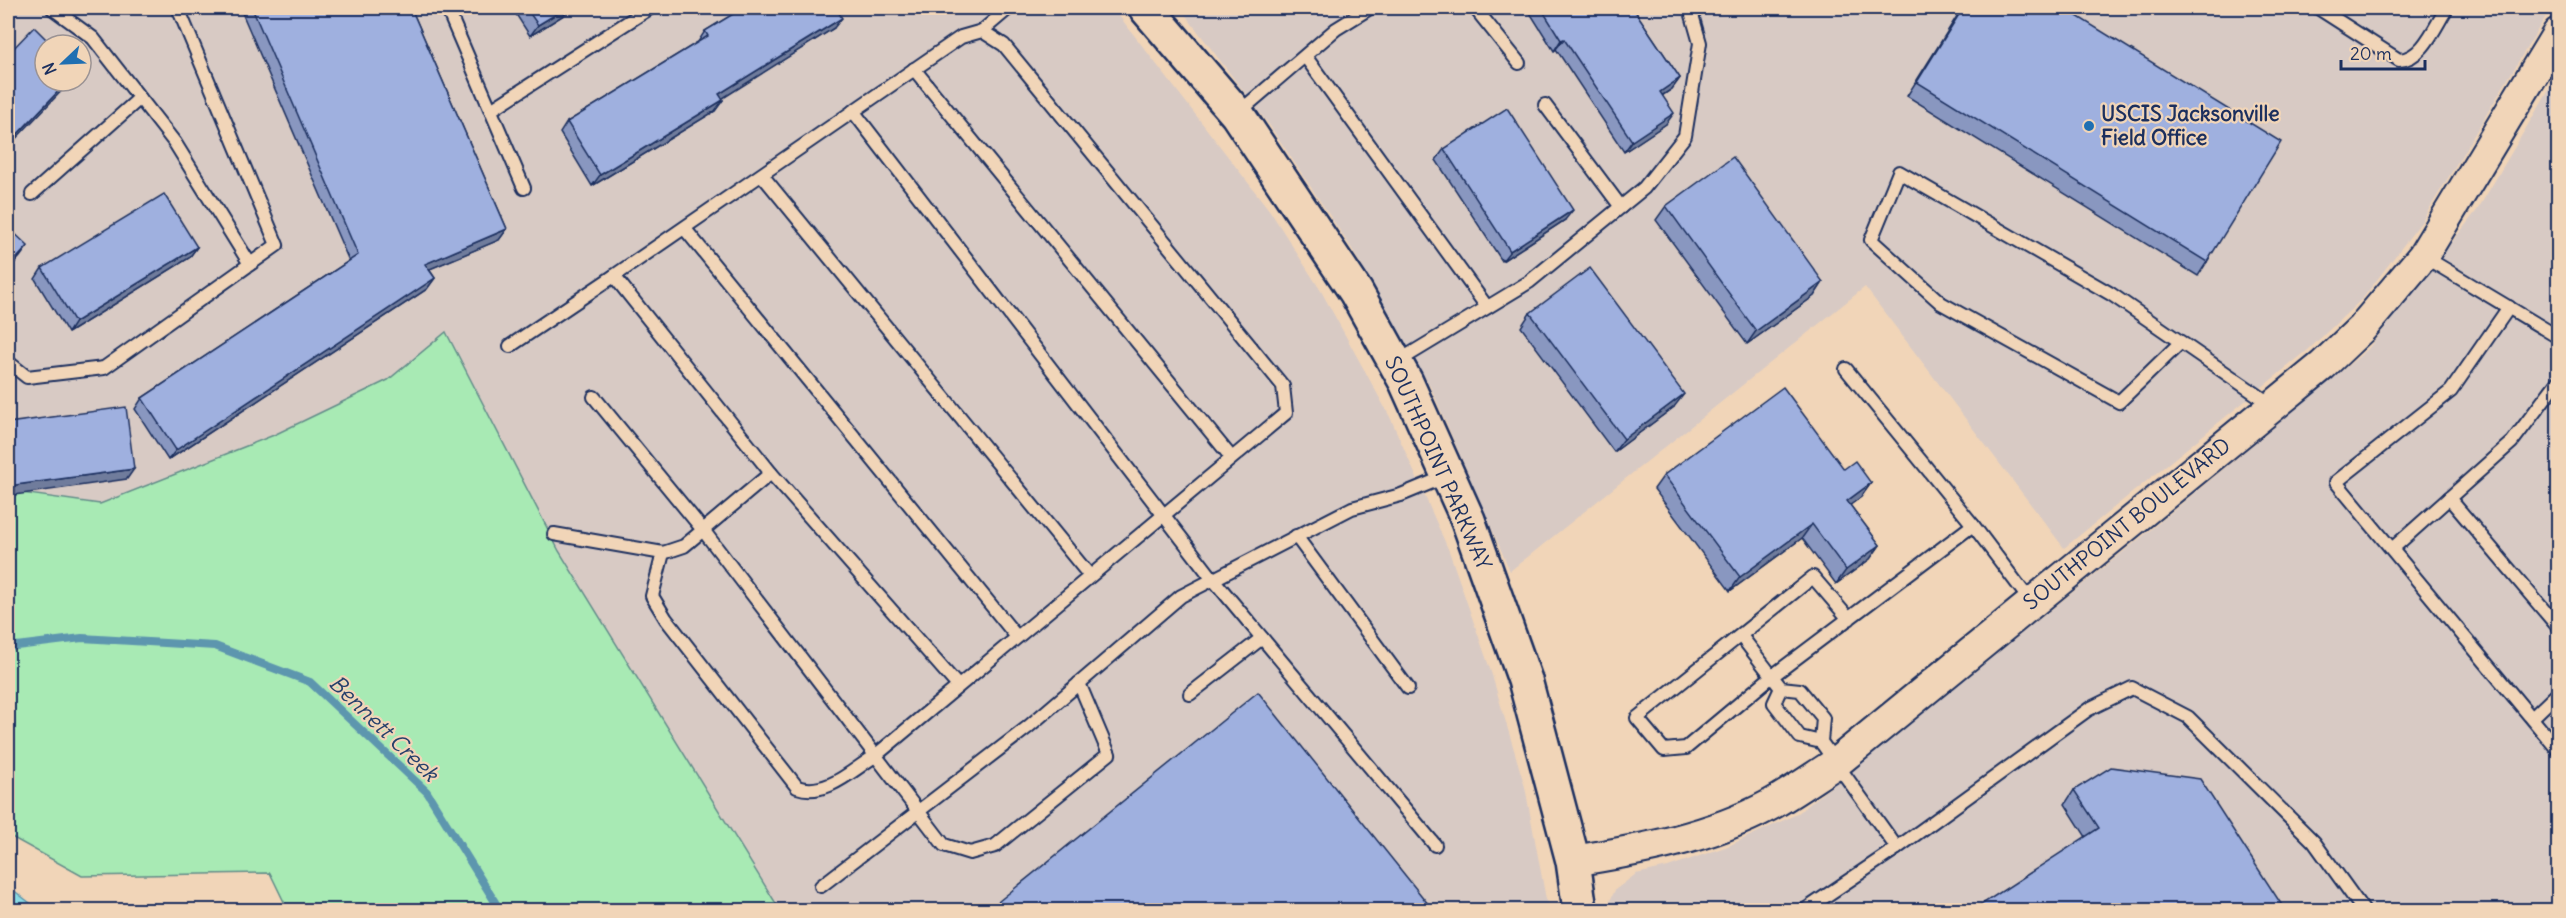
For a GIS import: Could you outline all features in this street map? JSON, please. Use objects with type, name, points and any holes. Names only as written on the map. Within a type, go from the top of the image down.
[{"type":"main road","name":"SOUTHPOINT PARKWAY","points":[[1146,8],[1237,114],[1332,255],[1395,363],[1468,520],[1525,680],[1573,861],[1580,910]]},
{"type":"street","name":"SOUTHPOINT BOULEVARD","points":[[1573,861],[1646,850],[1722,826],[1770,805],[1828,752],[2031,602],[2322,366],[2362,328],[2423,256],[2559,33]]},
{"type":"lane","points":[[52,8],[93,38],[175,142],[250,264]]},
{"type":"lane","points":[[8,362],[27,377],[104,368],[277,245],[178,8]]},
{"type":"lane","points":[[447,8],[524,188]]},
{"type":"lane","points":[[491,110],[650,8]]},
{"type":"lane","points":[[510,346],[685,229],[961,37],[982,31],[1009,8]]},
{"type":"lane","points":[[1237,114],[1336,29],[1370,8]]},
{"type":"lane","points":[[1475,8],[1519,63]]},
{"type":"lane","points":[[1395,363],[1529,282],[1644,188],[1685,136],[1700,43],[1690,8]]},
{"type":"lane","points":[[2318,8],[2399,60],[2408,60],[2419,52],[2447,8]]},
{"type":"lane","points":[[663,553],[652,596],[666,619],[797,787],[809,791],[823,790],[875,756],[1286,413],[1283,386],[1004,45],[982,31]]},
{"type":"lane","points":[[1305,56],[1487,307]]},
{"type":"lane","points":[[914,69],[1231,457]]},
{"type":"lane","points":[[32,194],[140,98]]},
{"type":"lane","points":[[1545,105],[1621,207]]},
{"type":"lane","points":[[853,111],[1212,578],[1436,845]]},
{"type":"lane","points":[[2181,342],[2119,402],[1941,303],[1871,240],[1899,172],[2111,294],[2273,405]]},
{"type":"lane","points":[[762,175],[1090,576]]},
{"type":"lane","points":[[685,229],[1017,637]]},
{"type":"lane","points":[[2423,256],[2559,337]]},
{"type":"lane","points":[[614,276],[771,473],[958,686]]},
{"type":"lane","points":[[2509,307],[2451,391],[2336,482],[2559,750]]},
{"type":"lane","points":[[1846,369],[1973,525],[2031,602]]},
{"type":"lane","points":[[2392,549],[2512,442],[2559,381]]},
{"type":"lane","points":[[594,397],[703,530],[944,845],[970,853],[995,846],[1108,754],[1079,683]]},
{"type":"lane","points":[[554,534],[663,553],[684,546],[771,473]]},
{"type":"lane","points":[[821,886],[1028,727],[1181,596],[1212,578],[1352,508],[1401,495],[1448,476]]},
{"type":"lane","points":[[2449,498],[2559,627]]},
{"type":"lane","points":[[1849,619],[1813,577],[1638,718],[1664,750],[1686,748],[1771,677],[1849,619],[1973,525]]},
{"type":"lane","points":[[1296,536],[1408,688]]},
{"type":"lane","points":[[1741,636],[1781,688],[1800,690],[1823,718],[1828,752]]},
{"type":"lane","points":[[1190,694],[1262,638]]},
{"type":"lane","points":[[1781,688],[1774,703],[1800,736],[1828,752],[1897,848]]},
{"type":"lane","points":[[1804,910],[1897,848],[2089,709],[2132,688],[2188,717],[2314,842],[2363,910]]},
{"type":"lane","points":[[2532,718],[2559,693]]},
{"type":"shaded area","points":[[8,8],[1113,8],[1270,211],[1321,291],[1390,417],[1449,551],[1491,672],[1525,787],[1548,910],[780,910],[559,551],[446,332],[388,380],[274,435],[100,504],[8,491]]},
{"type":"shaded area","points":[[1180,8],[2551,8],[2422,221],[2363,298],[2308,350],[2064,548],[1865,287],[1510,571],[1432,390],[1352,249],[1270,126]]},
{"type":"shaded area","points":[[2558,74],[2558,910],[1606,910],[1615,890],[1636,874],[1668,867],[1728,846],[1797,814],[2143,536],[2368,349],[2478,209]]},
{"type":"green space","points":[[446,332],[559,551],[780,910],[288,910],[270,873],[82,876],[8,835],[8,491],[100,504],[274,435],[388,380]]},
{"type":"water","points":[[8,886],[39,910],[8,910]]},
{"type":"building","points":[[252,8],[411,8],[507,229],[425,264],[435,278],[176,450],[142,398],[358,255]]},
{"type":"building","points":[[526,8],[566,8],[538,25]]},
{"type":"building","points":[[743,8],[836,8],[842,18],[719,94],[723,100],[600,175],[567,122],[708,36],[705,31]]},
{"type":"building","points":[[1541,8],[1633,8],[1680,78],[1660,92],[1674,113],[1632,141]]},
{"type":"building","name":"USCIS Jacksonville Field Office","points":[[1963,8],[2064,8],[2281,142],[2207,262],[1917,82]]},
{"type":"building","points":[[34,27],[40,33],[33,33],[33,93],[57,93],[8,144],[8,54]]},
{"type":"building","points":[[1507,108],[1573,210],[1510,251],[1444,149]]},
{"type":"building","points":[[1733,157],[1823,282],[1756,331],[1666,206]]},
{"type":"building","points":[[164,194],[197,247],[75,322],[42,268]]},
{"type":"building","points":[[8,227],[28,246],[8,268]]},
{"type":"building","points":[[1590,268],[1684,394],[1624,439],[1530,313]]},
{"type":"building","points":[[1783,387],[1844,469],[1855,461],[1871,483],[1847,501],[1880,545],[1846,570],[1812,524],[1740,577],[1664,475]]},
{"type":"building","points":[[126,407],[134,469],[8,486],[8,423]]},
{"type":"building","points":[[1258,692],[1433,910],[988,910]]},
{"type":"building","points":[[2111,767],[2200,779],[2285,910],[1973,910],[2099,828],[2074,790]]},
{"type":"waterway","name":"Bennett Creek","points":[[8,647],[82,638],[215,646],[310,682],[427,792],[500,910]]},
{"type":"place","name":"USCIS Jacksonville Field Office","points":[[2089,126]]}]
